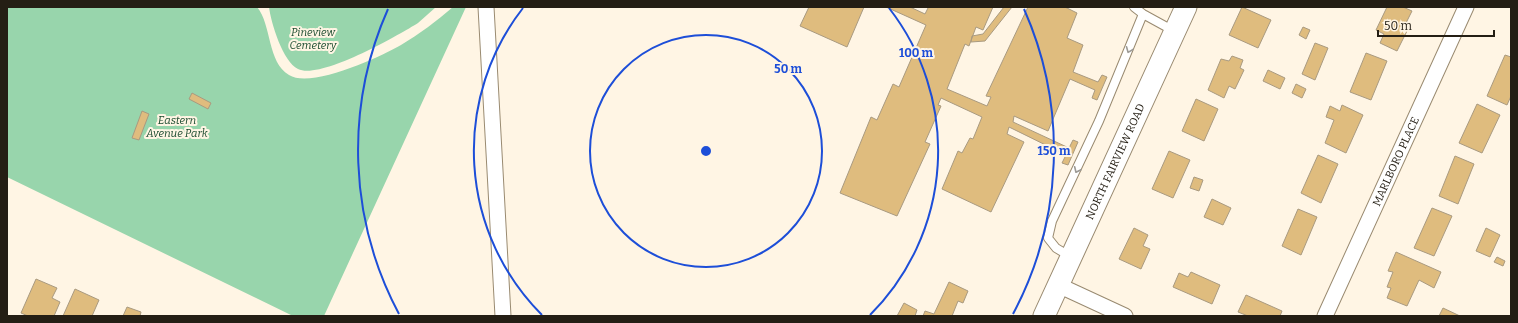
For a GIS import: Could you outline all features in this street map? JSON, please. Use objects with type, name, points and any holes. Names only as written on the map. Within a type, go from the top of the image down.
[{"type":"main road","name":"NORTH FAIRVIEW ROAD","points":[[1044,316],[1186,7]]},
{"type":"street","points":[[486,7],[503,316]]},
{"type":"street","name":"MARLBORO PLACE","points":[[1325,316],[1466,7]]},
{"type":"street","points":[[1058,286],[1125,316]]},
{"type":"lane","points":[[1134,7],[1143,11],[1175,32]]},
{"type":"lane","points":[[1071,257],[1056,248],[1048,238],[1052,221],[1099,121],[1143,11]]},
{"type":"green space","name":"Eastern Avenue Park","points":[[7,7],[257,7],[265,23],[273,53],[282,69],[289,75],[299,78],[313,78],[345,70],[378,57],[401,45],[428,27],[453,7],[466,7],[324,316],[293,316],[7,177]]},
{"type":"green space","name":"Pineview Cemetery","points":[[269,7],[436,7],[418,23],[377,46],[340,63],[309,71],[298,69],[287,59],[275,32]]},
{"type":"building","points":[[809,7],[864,7],[847,47],[800,26]]},
{"type":"building","points":[[886,7],[910,7],[925,14],[928,8],[927,7],[993,7],[983,30],[976,27],[969,46],[965,44],[947,89],[987,106],[991,97],[986,96],[1028,7],[1065,7],[1077,13],[1067,38],[1083,45],[1073,72],[1098,82],[1102,75],[1107,77],[1097,100],[1092,98],[1095,90],[1070,79],[1048,131],[1014,116],[1013,122],[1069,148],[1073,140],[1078,142],[1068,165],[1062,163],[1066,155],[1009,127],[1007,134],[1024,142],[991,212],[942,189],[958,151],[962,153],[970,138],[973,139],[982,117],[941,98],[938,105],[941,106],[925,142],[930,144],[897,216],[840,193],[871,117],[877,120],[893,84],[899,87],[926,25]]},
{"type":"building","points":[[1004,7],[1012,7],[985,41],[971,42],[972,36],[983,34]]},
{"type":"building","points":[[1242,7],[1271,20],[1258,48],[1229,35]]},
{"type":"building","points":[[1387,7],[1403,7],[1412,11],[1406,23],[1410,25],[1397,51],[1380,43],[1384,34],[1376,30]]},
{"type":"building","points":[[1303,27],[1310,30],[1306,39],[1299,35]]},
{"type":"building","points":[[1315,43],[1328,48],[1315,80],[1302,74]]},
{"type":"building","points":[[1366,53],[1387,61],[1371,100],[1350,92]]},
{"type":"building","points":[[1505,55],[1511,57],[1511,96],[1507,105],[1487,96]]},
{"type":"building","points":[[1232,56],[1243,60],[1240,68],[1244,70],[1235,89],[1229,86],[1224,98],[1208,90],[1221,59],[1229,61]]},
{"type":"building","points":[[1268,70],[1285,78],[1280,89],[1263,81]]},
{"type":"building","points":[[1296,84],[1306,89],[1302,98],[1292,93]]},
{"type":"building","points":[[192,93],[211,103],[208,109],[189,99]]},
{"type":"building","points":[[1196,99],[1218,109],[1204,141],[1182,131]]},
{"type":"building","points":[[1477,104],[1500,115],[1482,153],[1459,143]]},
{"type":"building","points":[[1342,105],[1363,115],[1346,153],[1325,143],[1334,120],[1326,117],[1330,106],[1340,111]]},
{"type":"building","points":[[142,111],[149,114],[139,140],[132,138]]},
{"type":"building","points":[[1169,151],[1190,160],[1173,198],[1152,189]]},
{"type":"building","points":[[1318,155],[1338,164],[1321,203],[1301,193]]},
{"type":"building","points":[[1455,156],[1474,164],[1458,204],[1439,196]]},
{"type":"building","points":[[1194,177],[1203,180],[1199,191],[1190,188]]},
{"type":"building","points":[[1212,199],[1231,208],[1223,225],[1204,217]]},
{"type":"building","points":[[1432,208],[1452,216],[1434,256],[1414,248]]},
{"type":"building","points":[[1298,209],[1317,217],[1301,255],[1282,246]]},
{"type":"building","points":[[1134,228],[1148,235],[1143,246],[1150,249],[1141,269],[1119,259]]},
{"type":"building","points":[[1486,228],[1500,235],[1490,257],[1476,251]]},
{"type":"building","points":[[1396,252],[1441,272],[1434,288],[1419,280],[1407,306],[1387,298],[1391,288],[1387,287],[1393,272],[1388,271]]},
{"type":"building","points":[[1497,257],[1505,261],[1503,266],[1494,262]]},
{"type":"building","points":[[1191,272],[1220,285],[1212,304],[1173,287],[1179,273],[1188,277]]},
{"type":"building","points":[[36,279],[57,288],[52,298],[60,302],[54,316],[28,316],[21,313]]},
{"type":"building","points":[[949,282],[968,291],[963,303],[958,301],[952,316],[923,316],[925,311],[934,314]]},
{"type":"building","points":[[75,289],[99,300],[92,316],[63,316]]},
{"type":"building","points":[[1246,295],[1282,311],[1280,316],[1248,316],[1238,312]]},
{"type":"building","points":[[904,303],[917,310],[915,316],[897,316]]},
{"type":"building","points":[[127,307],[141,312],[140,316],[123,316]]},
{"type":"building","points":[[1443,308],[1460,316],[1439,316]]}]
